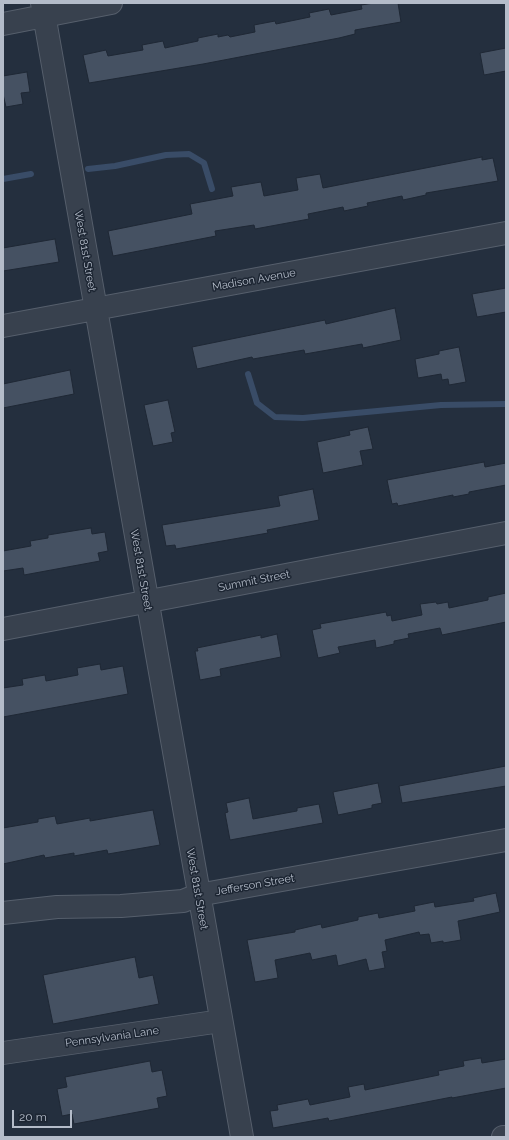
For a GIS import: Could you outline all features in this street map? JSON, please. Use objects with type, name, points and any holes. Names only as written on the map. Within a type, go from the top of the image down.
[{"type":"street","points":[[3,24],[43,9],[111,3]]},
{"type":"street","name":"West 81st Street","points":[[43,9],[146,601],[242,1137]]},
{"type":"street","name":"Madison Avenue","points":[[3,326],[506,233]]},
{"type":"street","name":"Summit Street","points":[[3,629],[506,533]]},
{"type":"street","name":"Jefferson Street","points":[[3,913],[57,907],[150,904],[183,901],[198,895],[506,840]]},
{"type":"street","name":"Pennsylvania Lane","points":[[3,1053],[221,1021]]},
{"type":"building","points":[[374,3],[398,3],[401,22],[355,30],[355,34],[339,38],[203,64],[89,83],[83,55],[106,50],[108,56],[143,50],[142,45],[163,41],[165,48],[198,41],[198,38],[218,34],[218,37],[228,35],[230,37],[255,32],[254,25],[275,21],[276,24],[310,17],[309,13],[329,9],[331,15],[362,9],[361,5]]},
{"type":"building","points":[[506,48],[506,71],[484,75],[480,53]]},
{"type":"building","points":[[27,72],[30,92],[21,93],[23,104],[6,107],[3,94],[3,76]]},
{"type":"building","points":[[482,157],[482,160],[493,158],[498,181],[426,193],[426,195],[403,200],[402,196],[367,203],[368,206],[344,211],[343,207],[308,214],[309,219],[255,229],[254,225],[215,231],[216,236],[113,256],[108,231],[192,214],[190,204],[233,196],[231,187],[261,182],[264,196],[298,190],[296,178],[320,174],[323,188]]},
{"type":"building","points":[[55,239],[59,262],[3,271],[3,248]]},
{"type":"building","points":[[506,288],[506,312],[477,317],[472,294]]},
{"type":"building","points":[[395,308],[401,340],[363,348],[362,344],[305,354],[304,350],[253,359],[252,357],[197,369],[192,347],[325,320],[326,324]]},
{"type":"building","points":[[459,347],[466,382],[449,385],[448,379],[442,380],[441,374],[418,378],[415,359],[439,354],[439,351]]},
{"type":"building","points":[[70,370],[74,394],[3,408],[3,384]]},
{"type":"building","points":[[168,400],[175,432],[171,433],[173,442],[153,446],[144,405]]},
{"type":"building","points":[[368,427],[373,449],[360,451],[363,465],[323,473],[317,442],[350,435],[349,431]]},
{"type":"building","points":[[484,462],[485,467],[506,463],[506,485],[469,492],[469,494],[453,497],[453,495],[398,506],[397,503],[392,504],[387,480]]},
{"type":"building","points":[[313,489],[319,520],[267,530],[268,533],[176,549],[175,545],[166,546],[162,525],[280,506],[278,496]]},
{"type":"building","points":[[91,528],[92,534],[105,532],[108,551],[98,553],[100,561],[24,575],[23,568],[3,571],[3,551],[31,546],[30,541],[48,538],[48,535]]},
{"type":"building","points":[[506,593],[506,622],[442,635],[440,628],[408,634],[409,638],[394,641],[394,644],[376,648],[375,640],[338,647],[340,653],[318,658],[312,630],[321,628],[320,624],[386,612],[387,616],[391,615],[392,621],[422,615],[420,604],[436,602],[437,604],[448,602],[449,608],[488,600],[488,597]]},
{"type":"building","points":[[277,634],[281,657],[220,669],[221,676],[200,680],[195,651],[198,651],[197,648],[261,635],[261,638]]},
{"type":"building","points":[[100,664],[101,670],[123,666],[128,694],[3,717],[3,688],[23,685],[22,679],[45,675],[46,681],[78,675],[77,668]]},
{"type":"building","points":[[506,766],[506,786],[402,803],[399,786]]},
{"type":"building","points":[[378,783],[382,803],[372,805],[372,808],[338,815],[333,792]]},
{"type":"building","points":[[249,798],[253,819],[297,811],[297,808],[319,804],[323,823],[230,840],[225,813],[228,812],[226,803]]},
{"type":"building","points":[[153,810],[160,845],[108,854],[107,850],[74,856],[74,853],[45,858],[44,855],[3,864],[3,828],[38,822],[38,819],[55,816],[57,824],[90,818],[90,821]]},
{"type":"building","points":[[496,893],[500,912],[458,921],[461,940],[431,943],[429,934],[420,935],[419,932],[385,940],[387,951],[382,952],[385,968],[369,971],[366,959],[338,966],[336,955],[312,960],[310,953],[275,960],[278,978],[255,982],[247,940],[295,932],[295,930],[321,924],[322,928],[358,920],[358,917],[378,913],[379,918],[415,911],[414,906],[434,902],[435,907],[474,901],[473,898]]},
{"type":"building","points":[[135,957],[139,978],[153,975],[159,1004],[53,1024],[43,975]]},
{"type":"building","points":[[481,1058],[482,1063],[506,1059],[506,1088],[329,1121],[328,1118],[273,1128],[270,1111],[278,1110],[277,1105],[308,1099],[310,1105],[350,1097],[348,1087],[364,1084],[365,1090],[439,1075],[438,1071],[464,1066],[463,1061]]},
{"type":"building","points":[[150,1061],[152,1072],[162,1070],[167,1096],[157,1098],[159,1108],[74,1124],[72,1114],[62,1116],[57,1089],[67,1087],[65,1077]]},
{"type":"waterway","points":[[88,169],[115,166],[166,155],[189,154],[204,163],[212,189]]},
{"type":"waterway","points":[[3,179],[31,174]]},
{"type":"waterway","points":[[248,374],[257,403],[275,417],[303,418],[441,405],[506,404]]}]
